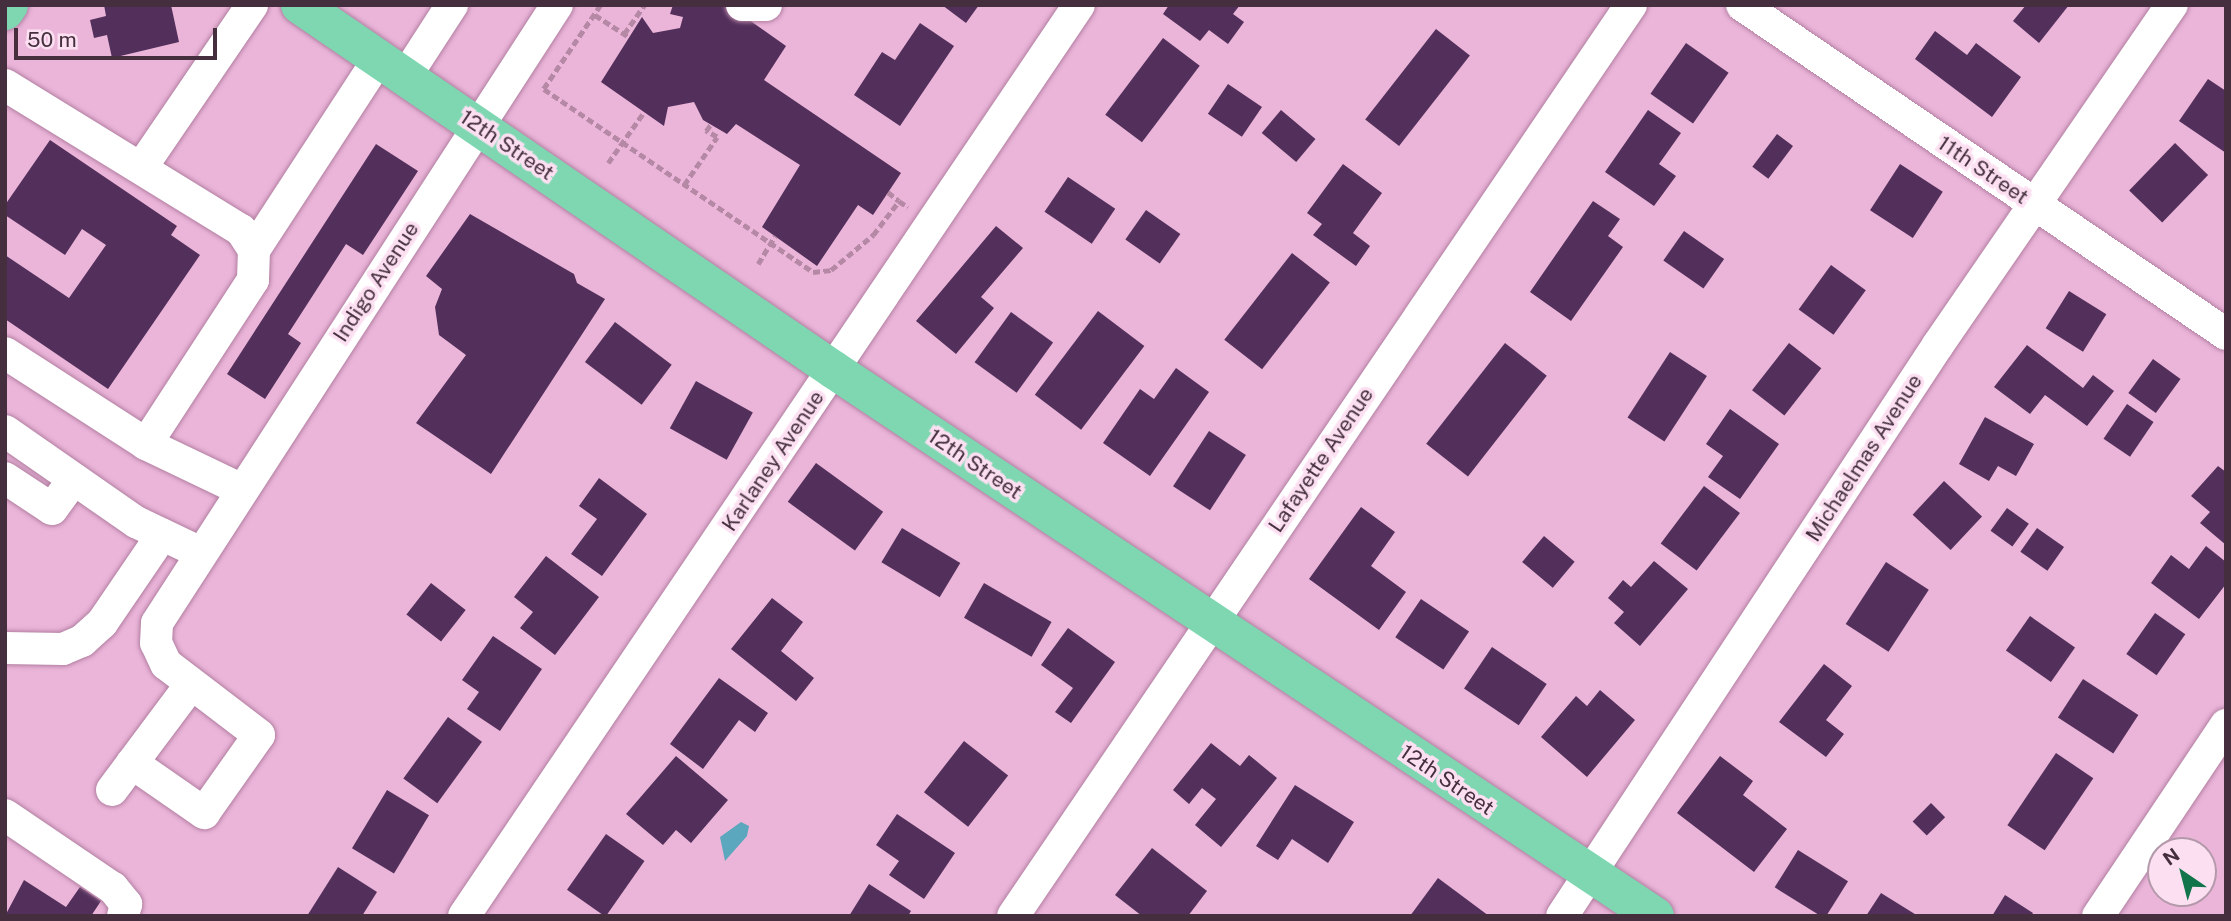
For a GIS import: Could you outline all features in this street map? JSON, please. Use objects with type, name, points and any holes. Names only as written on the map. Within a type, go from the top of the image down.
[{"type":"main road","points":[[5,11],[9,5]]},
{"type":"main road","name":"12th Street","points":[[304,6],[834,370],[1590,875],[1656,916]]},
{"type":"street","points":[[141,168],[252,5]]},
{"type":"street","points":[[254,250],[392,67],[452,5]]},
{"type":"street","name":"Indigo Avenue","points":[[132,763],[204,813],[259,735],[189,687],[166,664],[155,634],[162,611],[557,5]]},
{"type":"street","points":[[742,5],[766,5]]},
{"type":"street","name":"Karlaney Avenue","points":[[464,916],[1079,5]]},
{"type":"street","name":"Lafayette Avenue","points":[[1013,916],[1631,5]]},
{"type":"street","name":"11th Street","points":[[1742,5],[2226,334]]},
{"type":"street","name":"Michaelmas Avenue","points":[[1562,916],[2035,205],[2172,5]]},
{"type":"street","points":[[5,85],[241,230],[254,250],[253,280],[146,444]]},
{"type":"street","points":[[5,353],[146,444],[242,490]]},
{"type":"street","points":[[5,431],[74,479],[199,556]]},
{"type":"street","points":[[5,478],[52,509],[74,479]]},
{"type":"street","points":[[5,648],[63,649],[82,641],[102,623],[162,534]]},
{"type":"street","points":[[112,790],[189,687]]},
{"type":"street","points":[[2098,916],[2226,725]]},
{"type":"street","points":[[9,826],[113,887],[126,904],[122,916]]},
{"type":"path","points":[[601,5],[544,89],[813,272],[825,274],[873,235],[898,201]]},
{"type":"path","points":[[595,15],[626,36],[644,5]]},
{"type":"path","points":[[675,5],[681,5]]},
{"type":"path","points":[[608,163],[644,112]]},
{"type":"path","points":[[684,185],[717,137],[706,131],[711,124]]},
{"type":"path","points":[[888,192],[932,224]]},
{"type":"path","points":[[758,264],[775,236]]},
{"type":"water","points":[[741,822],[749,826],[747,836],[725,861],[720,837]]},
{"type":"building","points":[[104,5],[171,5],[179,42],[112,58],[107,35],[94,38],[90,20],[106,16]]},
{"type":"building","points":[[673,5],[728,5],[786,46],[764,80],[901,173],[873,215],[858,205],[817,266],[762,227],[800,165],[736,124],[727,134],[703,120],[694,102],[668,107],[664,126],[601,82],[642,17],[653,33],[680,28],[683,17],[670,14]]},
{"type":"building","points":[[942,5],[979,5],[966,23]]},
{"type":"building","points":[[1169,5],[1240,5],[1233,14],[1244,22],[1228,44],[1209,30],[1200,41],[1163,14]]},
{"type":"building","points":[[2026,5],[2069,5],[2039,43],[2013,21]]},
{"type":"building","points":[[920,23],[954,46],[900,126],[854,95],[882,52],[895,60]]},
{"type":"building","points":[[1436,29],[1470,55],[1399,146],[1365,120]]},
{"type":"building","points":[[1935,31],[1967,55],[1976,43],[2021,77],[1992,117],[1915,59]]},
{"type":"building","points":[[1163,38],[1200,66],[1142,142],[1105,115]]},
{"type":"building","points":[[1686,43],[1729,73],[1693,124],[1650,94]]},
{"type":"building","points":[[2208,79],[2226,91],[2226,153],[2179,121]]},
{"type":"building","points":[[1228,84],[1262,107],[1242,137],[1208,114]]},
{"type":"building","points":[[1281,110],[1315,139],[1296,162],[1262,133]]},
{"type":"building","points":[[1648,110],[1681,133],[1659,164],[1676,176],[1654,206],[1605,172]]},
{"type":"building","points":[[1777,134],[1793,146],[1768,179],[1752,167]]},
{"type":"building","points":[[50,140],[177,226],[171,235],[200,255],[108,389],[5,319],[5,255],[69,298],[106,245],[82,229],[65,255],[5,215],[5,205]]},
{"type":"building","points":[[2175,143],[2208,175],[2162,222],[2129,190]]},
{"type":"building","points":[[376,144],[418,171],[363,255],[346,244],[288,334],[301,343],[265,399],[227,374]]},
{"type":"building","points":[[1343,164],[1382,193],[1353,233],[1370,246],[1356,266],[1313,235],[1322,224],[1307,213]]},
{"type":"building","points":[[1900,164],[1943,192],[1913,238],[1870,210]]},
{"type":"building","points":[[1068,177],[1115,209],[1092,244],[1045,212]]},
{"type":"building","points":[[1593,201],[1620,219],[1608,236],[1623,247],[1571,321],[1530,292]]},
{"type":"building","points":[[1146,210],[1180,234],[1160,264],[1125,239]]},
{"type":"building","points":[[470,214],[574,274],[577,283],[605,299],[491,474],[416,423],[466,355],[439,335],[435,307],[442,289],[426,276]]},
{"type":"building","points":[[996,226],[1023,248],[981,297],[994,308],[956,354],[916,321]]},
{"type":"building","points":[[1684,231],[1724,259],[1703,289],[1663,260]]},
{"type":"building","points":[[1292,253],[1330,283],[1262,369],[1224,340]]},
{"type":"building","points":[[1831,265],[1866,290],[1833,335],[1799,309]]},
{"type":"building","points":[[2069,291],[2106,314],[2083,352],[2046,328]]},
{"type":"building","points":[[1098,311],[1144,346],[1081,430],[1035,395]]},
{"type":"building","points":[[1011,312],[1053,343],[1017,393],[975,362]]},
{"type":"building","points":[[615,322],[672,365],[642,405],[585,362]]},
{"type":"building","points":[[1505,343],[1547,376],[1468,476],[1426,444]]},
{"type":"building","points":[[1789,343],[1821,368],[1784,416],[1752,390]]},
{"type":"building","points":[[2027,345],[2083,388],[2093,375],[2114,391],[2087,426],[2045,395],[2030,414],[1994,387]]},
{"type":"building","points":[[1670,352],[1707,376],[1664,441],[1628,417]]},
{"type":"building","points":[[2153,359],[2181,379],[2156,413],[2128,393]]},
{"type":"building","points":[[1176,368],[1209,392],[1150,476],[1103,443],[1140,389],[1154,399]]},
{"type":"building","points":[[696,381],[753,413],[727,460],[670,428]]},
{"type":"building","points":[[2127,404],[2154,422],[2130,457],[2104,439]]},
{"type":"building","points":[[1730,409],[1779,444],[1740,499],[1708,477],[1723,456],[1706,444]]},
{"type":"building","points":[[1985,417],[2034,444],[2016,476],[1998,466],[1989,481],[1959,464]]},
{"type":"building","points":[[1209,431],[1246,455],[1210,510],[1173,486]]},
{"type":"building","points":[[816,463],[883,512],[855,551],[788,502]]},
{"type":"building","points":[[2218,466],[2226,472],[2226,545],[2200,523],[2210,512],[2191,496]]},
{"type":"building","points":[[599,478],[647,514],[602,576],[571,554],[597,519],[579,506]]},
{"type":"building","points":[[1944,481],[1982,516],[1951,550],[1913,515]]},
{"type":"building","points":[[1704,486],[1740,513],[1697,571],[1661,544]]},
{"type":"building","points":[[1361,507],[1395,532],[1371,566],[1406,592],[1379,630],[1309,579]]},
{"type":"building","points":[[2007,508],[2029,524],[2012,547],[1991,531]]},
{"type":"building","points":[[902,528],[960,563],[940,597],[881,562]]},
{"type":"building","points":[[2037,528],[2064,547],[2047,571],[2020,552]]},
{"type":"building","points":[[1544,536],[1575,562],[1553,588],[1522,562]]},
{"type":"building","points":[[2206,546],[2226,562],[2226,584],[2199,619],[2151,583],[2171,555],[2189,569]]},
{"type":"building","points":[[546,556],[599,597],[555,655],[520,628],[533,612],[514,597]]},
{"type":"building","points":[[1654,561],[1688,589],[1640,646],[1614,623],[1624,612],[1608,598],[1623,580],[1631,587]]},
{"type":"building","points":[[1886,562],[1929,590],[1888,652],[1846,624]]},
{"type":"building","points":[[431,583],[466,610],[441,642],[406,615]]},
{"type":"building","points":[[984,583],[1052,622],[1032,657],[964,618]]},
{"type":"building","points":[[772,598],[803,622],[781,651],[814,678],[796,701],[731,649]]},
{"type":"building","points":[[1421,599],[1469,631],[1443,670],[1395,637]]},
{"type":"building","points":[[2155,613],[2185,634],[2157,675],[2126,654]]},
{"type":"building","points":[[2030,616],[2075,648],[2051,682],[2006,650]]},
{"type":"building","points":[[1068,628],[1115,662],[1071,723],[1055,712],[1073,688],[1041,665]]},
{"type":"building","points":[[493,636],[542,669],[500,731],[467,709],[479,692],[462,680]]},
{"type":"building","points":[[1492,647],[1547,684],[1519,725],[1464,688]]},
{"type":"building","points":[[1824,664],[1852,686],[1826,720],[1844,734],[1826,757],[1779,722]]},
{"type":"building","points":[[719,678],[768,713],[755,732],[739,720],[703,769],[670,744]]},
{"type":"building","points":[[2083,679],[2138,715],[2113,754],[2058,718]]},
{"type":"building","points":[[1600,690],[1635,720],[1587,777],[1541,737],[1576,696],[1587,706]]},
{"type":"building","points":[[448,717],[482,742],[437,803],[403,778]]},
{"type":"building","points":[[964,741],[1008,775],[968,827],[924,792]]},
{"type":"building","points":[[1211,743],[1240,766],[1249,755],[1277,778],[1221,847],[1195,825],[1216,799],[1202,788],[1189,804],[1173,790]]},
{"type":"building","points":[[2056,753],[2093,778],[2045,850],[2007,825]]},
{"type":"building","points":[[676,756],[728,800],[691,843],[676,830],[663,845],[626,814]]},
{"type":"building","points":[[1720,756],[1753,781],[1743,795],[1787,829],[1754,872],[1677,813]]},
{"type":"building","points":[[1295,785],[1354,822],[1328,863],[1292,839],[1278,860],[1256,846]]},
{"type":"building","points":[[387,790],[429,815],[394,874],[352,848]]},
{"type":"building","points":[[1931,803],[1945,817],[1927,836],[1913,821]]},
{"type":"building","points":[[897,814],[955,853],[924,899],[889,875],[899,861],[876,845]]},
{"type":"building","points":[[606,834],[645,861],[606,916],[567,890]]},
{"type":"building","points":[[1152,848],[1207,891],[1188,916],[1142,916],[1115,895]]},
{"type":"building","points":[[1798,850],[1848,881],[1826,916],[1821,916],[1775,887]]},
{"type":"building","points":[[338,867],[377,892],[362,916],[307,916]]},
{"type":"building","points":[[1438,878],[1489,916],[1410,916]]},
{"type":"building","points":[[24,880],[66,907],[80,887],[101,901],[91,916],[5,916]]},
{"type":"building","points":[[869,884],[911,911],[908,916],[849,916]]},
{"type":"building","points":[[1881,893],[1918,916],[1866,916]]},
{"type":"building","points":[[2005,895],[2033,913],[2031,916],[1992,916]]}]
